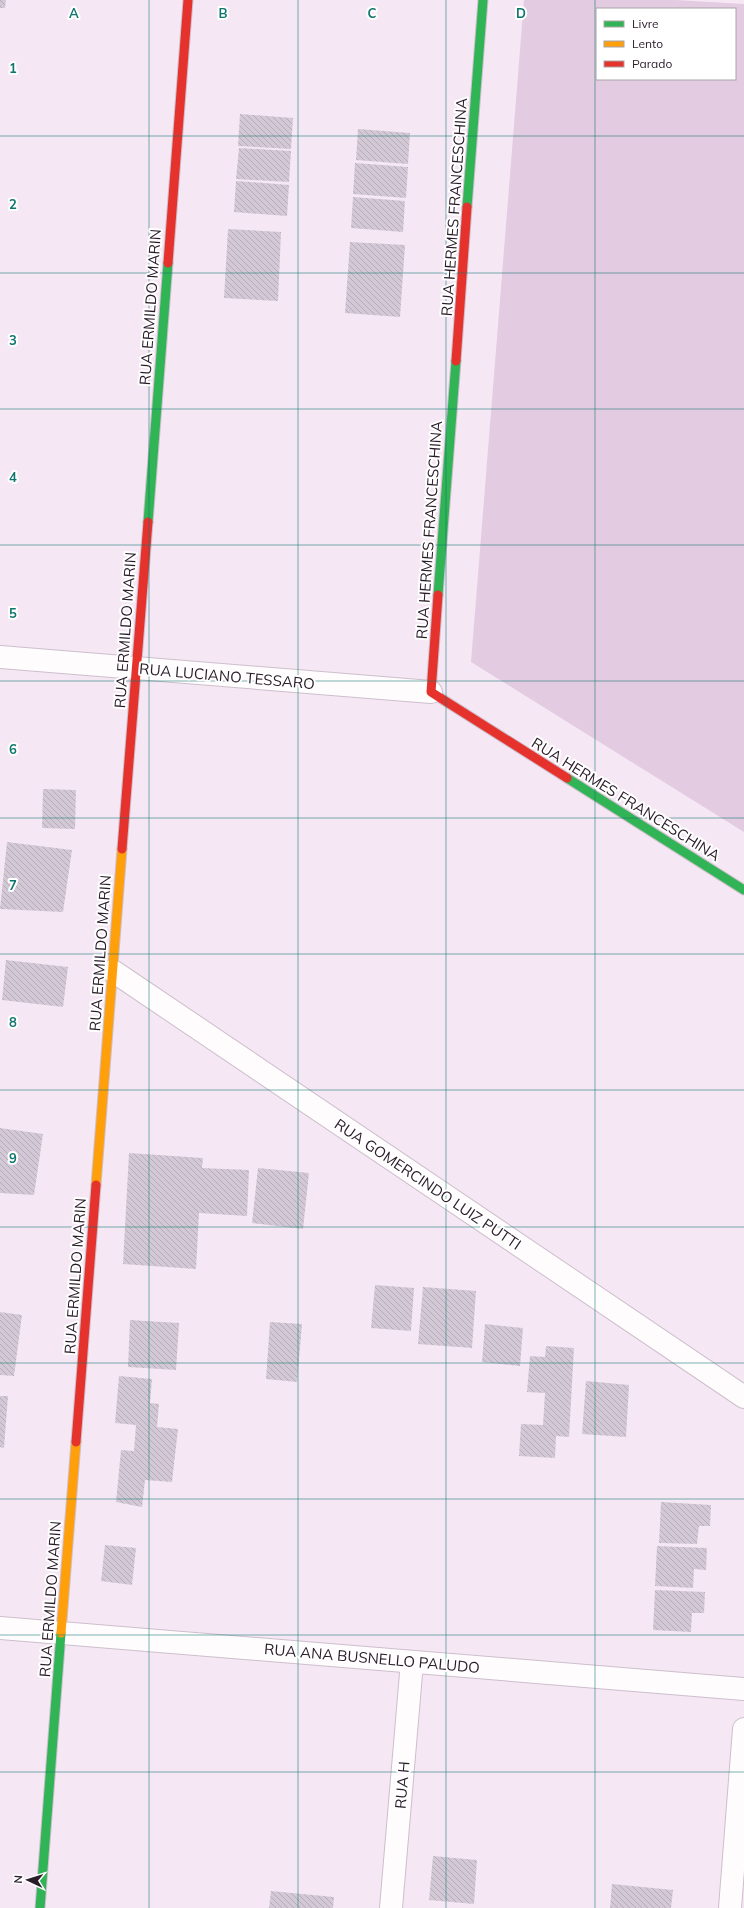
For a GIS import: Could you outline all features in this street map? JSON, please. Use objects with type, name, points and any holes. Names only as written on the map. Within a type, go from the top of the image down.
[{"type":"street","name":"RUA ERMILDO MARIN","points":[[40,1908],[188,0]]},
{"type":"street","name":"RUA HERMES FRANCESCHINA","points":[[483,0],[431,692],[744,890]]},
{"type":"street","name":"RUA LUCIANO TESSARO","points":[[0,657],[431,692]]},
{"type":"street","name":"RUA GOMERCINDO LUIZ PUTTI","points":[[113,971],[744,1397]]},
{"type":"street","name":"RUA ANA BUSNELLO PALUDO","points":[[0,1628],[744,1689]]},
{"type":"street","name":"RUA H","points":[[391,1908],[412,1662]]},
{"type":"street","points":[[730,1908],[744,1729]]},
{"type":"shaded area","points":[[524,0],[676,0],[744,4],[744,832],[471,662]]},
{"type":"building","points":[[0,0],[6,0],[5,8],[0,8]]},
{"type":"building","points":[[240,114],[293,118],[291,149],[238,146]]},
{"type":"building","points":[[358,129],[410,133],[408,164],[356,160]]},
{"type":"building","points":[[239,148],[291,151],[289,182],[236,179]]},
{"type":"building","points":[[355,163],[408,167],[406,198],[353,194]]},
{"type":"building","points":[[236,181],[289,185],[287,216],[234,212]]},
{"type":"building","points":[[353,197],[405,201],[403,232],[351,228]]},
{"type":"building","points":[[228,229],[281,232],[278,301],[224,298]]},
{"type":"building","points":[[350,242],[405,245],[400,317],[345,313]]},
{"type":"building","points":[[43,789],[76,790],[75,829],[42,828]]},
{"type":"building","points":[[7,842],[72,850],[63,912],[0,909]]},
{"type":"building","points":[[6,960],[68,967],[63,1007],[2,1000]]},
{"type":"building","points":[[0,1128],[43,1134],[34,1195],[0,1193]]},
{"type":"building","points":[[129,1153],[203,1158],[202,1168],[249,1170],[247,1216],[199,1213],[196,1269],[123,1264]]},
{"type":"building","points":[[258,1168],[309,1173],[303,1229],[252,1223]]},
{"type":"building","points":[[375,1285],[414,1288],[411,1331],[371,1328]]},
{"type":"building","points":[[423,1287],[476,1291],[472,1348],[418,1344]]},
{"type":"building","points":[[0,1312],[22,1315],[14,1376],[0,1375]]},
{"type":"building","points":[[130,1320],[179,1323],[176,1370],[128,1367]]},
{"type":"building","points":[[270,1322],[302,1324],[297,1382],[266,1379]]},
{"type":"building","points":[[485,1324],[523,1328],[520,1366],[482,1362]]},
{"type":"building","points":[[546,1346],[574,1348],[569,1437],[556,1436],[555,1458],[519,1456],[521,1424],[543,1425],[545,1393],[527,1392],[530,1356],[545,1357]]},
{"type":"building","points":[[119,1376],[152,1379],[150,1403],[159,1404],[157,1427],[178,1429],[172,1482],[145,1480],[142,1507],[116,1502],[121,1450],[134,1451],[136,1425],[115,1423]]},
{"type":"building","points":[[586,1381],[629,1385],[626,1437],[582,1434]]},
{"type":"building","points":[[0,1396],[8,1396],[4,1448],[0,1447]]},
{"type":"building","points":[[661,1502],[711,1505],[710,1526],[699,1526],[697,1544],[659,1543]]},
{"type":"building","points":[[105,1545],[136,1548],[132,1585],[101,1581]]},
{"type":"building","points":[[657,1546],[707,1548],[706,1570],[694,1569],[693,1588],[655,1586]]},
{"type":"building","points":[[655,1590],[705,1592],[704,1613],[692,1613],[691,1632],[653,1630]]},
{"type":"building","points":[[433,1856],[477,1860],[474,1904],[429,1900]]},
{"type":"building","points":[[612,1884],[673,1890],[671,1908],[610,1908]]},
{"type":"building","points":[[271,1891],[334,1897],[333,1908],[269,1908]]},
{"type":"traffic: fast","points":[[467,207],[483,0]]},
{"type":"traffic: fast","points":[[148,522],[168,263]]},
{"type":"traffic: fast","points":[[438,595],[456,361]]},
{"type":"traffic: fast","points":[[567,778],[744,890]]},
{"type":"traffic: fast","points":[[40,1908],[61,1633]]},
{"type":"traffic: slow","points":[[96,1185],[122,849]]},
{"type":"traffic: slow","points":[[61,1633],[76,1442]]},
{"type":"traffic: jam","points":[[168,263],[188,0]]},
{"type":"traffic: jam","points":[[456,361],[467,207]]},
{"type":"traffic: jam","points":[[122,849],[148,522]]},
{"type":"traffic: jam","points":[[438,595],[431,692],[567,778]]},
{"type":"traffic: jam","points":[[76,1442],[96,1185]]}]
